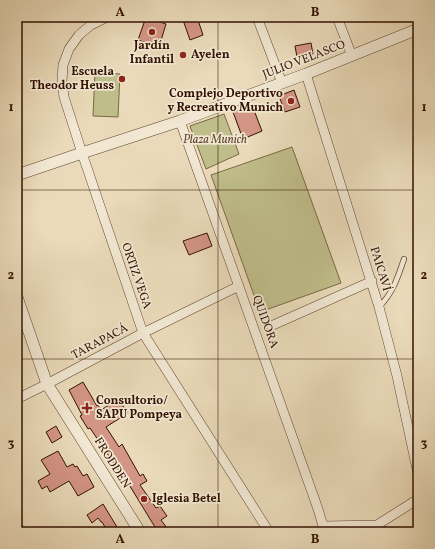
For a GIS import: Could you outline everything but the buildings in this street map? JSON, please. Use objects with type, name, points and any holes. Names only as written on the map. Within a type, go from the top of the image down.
[{"type":"street","name":"ORTIZ VEGA","points":[[107,17],[91,25],[79,35],[69,49],[63,65],[62,81],[64,97],[143,333],[269,532]]},
{"type":"street","points":[[257,17],[282,83]]},
{"type":"street","points":[[337,17],[352,56]]},
{"type":"street","name":"JULIO VELASCO","points":[[17,175],[180,122],[418,29]]},
{"type":"street","name":"PAICAVÍ","points":[[306,74],[372,281],[397,376],[418,474]]},
{"type":"street","name":"QUIDORA","points":[[180,122],[318,509],[322,529]]},
{"type":"street","points":[[271,326],[372,281]]},
{"type":"street","name":"TARAPACÁ","points":[[17,399],[143,333],[238,286]]},
{"type":"street","name":"FRODDEN","points":[[17,297],[47,384],[140,532]]},
{"type":"street","points":[[322,529],[377,525],[418,499]]},
{"type":"street","points":[[17,525],[21,532]]},
{"type":"lane","points":[[379,307],[394,289],[404,259]]},
{"type":"green space","points":[[95,72],[120,74],[118,117],[93,116]]},
{"type":"green space","name":"Plaza Munich","points":[[224,114],[239,154],[206,169],[190,126]]},
{"type":"green space","points":[[292,147],[341,283],[260,312],[211,175]]},
{"type":"place","name":"Jardín Infantil","points":[[152,32]]},
{"type":"place","name":"Ayelen","points":[[183,55]]},
{"type":"place","name":"Escuela Theodor Heuss","points":[[122,79]]},
{"type":"place","name":"Complejo Deportivo y Recreativo Munich","points":[[291,101]]},
{"type":"place","name":"Consultorio/ SAPU Pompeya","points":[[87,408]]},
{"type":"place","name":"Iglesia Betel","points":[[144,499]]}]
